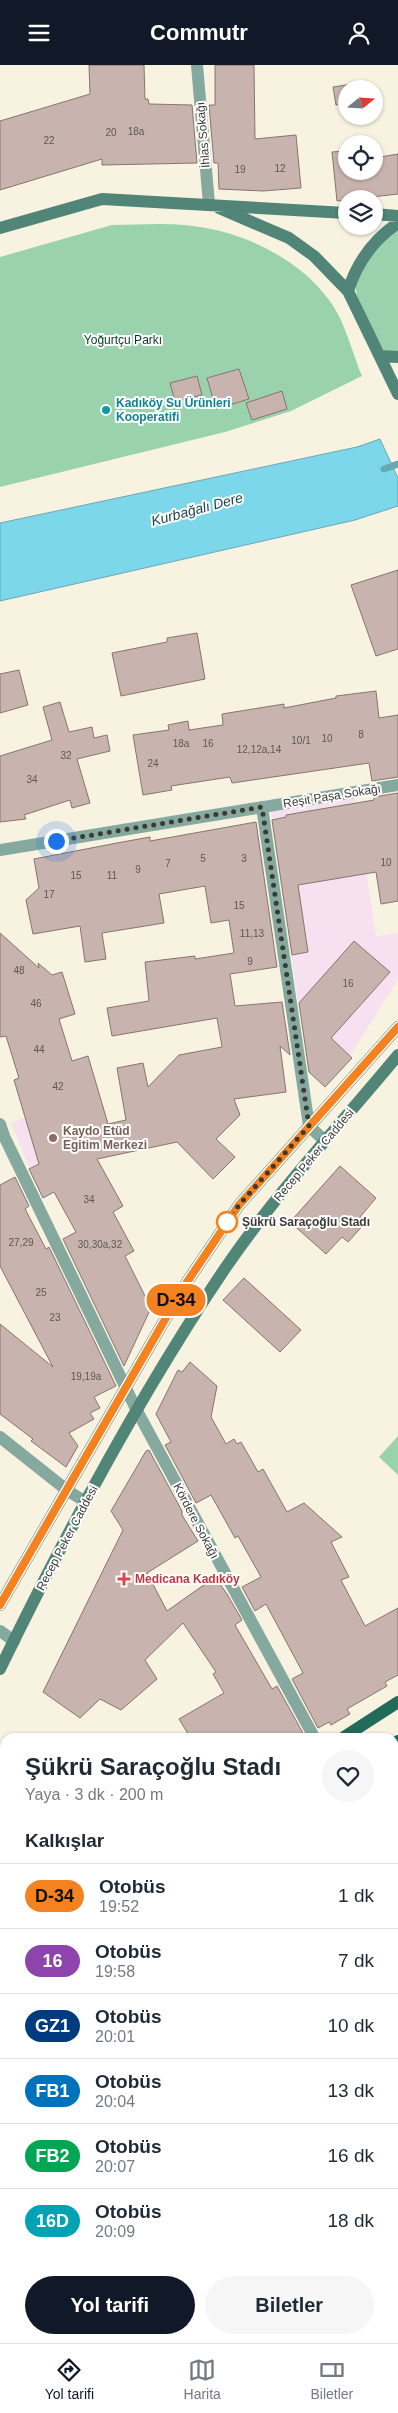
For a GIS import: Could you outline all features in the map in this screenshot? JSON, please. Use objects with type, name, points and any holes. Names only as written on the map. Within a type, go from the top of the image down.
[{"type":"main road","points":[[0,228],[102,199],[338,212]]},
{"type":"main road","points":[[210,204],[289,238],[314,257],[348,291],[398,394]]},
{"type":"main road","points":[[383,215],[398,216]]},
{"type":"main road","points":[[348,291],[362,257],[377,240],[398,223]]},
{"type":"main road","points":[[380,355],[398,357]]},
{"type":"main road","name":"Recep Peker Caddesi","points":[[0,1605],[68,1491],[125,1386],[185,1285],[239,1205],[398,1027]]},
{"type":"main road","name":"Recep Peker Caddesi","points":[[0,1669],[136,1409],[227,1266],[278,1196],[398,1055]]},
{"type":"main road","points":[[350,1733],[398,1702]]},
{"type":"street","name":"İhlas Sokağı","points":[[197,65],[210,204]]},
{"type":"street","name":"Reşit Paşa Sokağı","points":[[0,850],[398,785]]},
{"type":"street","points":[[262,807],[309,1126],[325,1141]]},
{"type":"street","points":[[1,1132],[136,1409]]},
{"type":"street","name":"Kördere Sokağı","points":[[136,1409],[312,1733]]},
{"type":"street","points":[[0,1437],[68,1491],[86,1502]]},
{"type":"street","points":[[0,1631],[14,1641]]},
{"type":"shaded area","points":[[355,798],[376,936],[398,933],[398,979],[350,1056],[299,1009],[271,812]]},
{"type":"shaded area","name":"Kaydo Etüd Egitim Merkezi","points":[[26,1117],[99,1132],[30,1169],[11,1123]]},
{"type":"green space","name":"Yoğurtçu Parkı","points":[[112,225],[184,225],[225,232],[264,247],[283,258],[316,284],[335,308],[362,376],[291,411],[225,432],[0,487],[0,257]]},
{"type":"green space","points":[[398,228],[398,354],[384,351],[360,305],[355,281],[357,270],[363,259]]},
{"type":"green space","points":[[398,1436],[398,1475],[379,1457]]},
{"type":"water","points":[[380,439],[398,478],[398,506],[355,520],[0,601],[0,523],[357,447]]},
{"type":"building","points":[[89,65],[144,65],[145,99],[148,99],[149,104],[192,105],[197,163],[102,165],[102,159],[0,190],[0,121],[90,94]]},
{"type":"building","points":[[215,65],[254,65],[255,139],[296,135],[301,188],[263,191],[219,189],[218,163],[214,163],[209,105],[215,105]]},
{"type":"building","points":[[338,86],[338,105],[336,105],[333,87]]},
{"type":"building","points":[[332,152],[338,152],[338,180],[383,180],[383,156],[398,154],[398,194],[383,196],[383,190],[338,190],[337,201]]},
{"type":"building","points":[[239,369],[249,399],[216,409],[207,378]]},
{"type":"building","points":[[197,376],[202,395],[175,401],[170,383]]},
{"type":"building","points":[[282,391],[287,409],[252,420],[246,403]]},
{"type":"building","points":[[398,570],[398,649],[376,656],[351,585]]},
{"type":"building","points":[[197,633],[205,679],[121,696],[112,653],[167,642],[167,638]]},
{"type":"building","points":[[19,670],[28,705],[0,713],[0,674]]},
{"type":"building","points":[[376,691],[379,718],[398,715],[398,777],[372,781],[369,763],[232,783],[230,777],[171,786],[172,790],[143,795],[133,735],[169,730],[168,725],[188,721],[189,730],[223,725],[222,714],[284,704],[284,708],[336,698],[336,696]]},
{"type":"building","points":[[60,702],[69,732],[92,727],[94,738],[107,735],[110,751],[77,759],[90,803],[72,808],[70,800],[24,815],[26,819],[0,822],[0,756],[52,740],[43,707]]},
{"type":"building","points":[[398,793],[398,901],[381,904],[376,872],[298,885],[308,952],[292,955],[272,820],[286,817],[286,815],[374,800],[374,797]]},
{"type":"building","points":[[256,822],[277,967],[230,974],[235,1006],[282,1002],[290,1055],[280,1046],[286,1092],[234,1099],[240,1115],[216,1139],[235,1157],[213,1179],[177,1142],[97,1159],[123,1206],[113,1212],[134,1251],[125,1256],[151,1308],[124,1366],[63,1239],[76,1232],[54,1192],[43,1198],[29,1169],[39,1164],[14,1080],[19,1078],[6,1036],[0,1037],[0,933],[39,968],[38,963],[52,975],[62,972],[75,1014],[59,1019],[72,1061],[88,1056],[108,1124],[126,1120],[117,1068],[143,1063],[148,1087],[179,1055],[222,1047],[217,1018],[112,1036],[107,1008],[149,1001],[145,962],[195,956],[195,959],[234,953],[229,920],[211,923],[205,886],[159,894],[164,923],[102,933],[106,959],[85,962],[80,926],[33,934],[26,900],[39,888],[34,859],[150,837],[150,841]]},
{"type":"building","points":[[354,941],[390,972],[331,1038],[352,1058],[325,1087],[309,1072],[299,1003]]},
{"type":"building","points":[[340,1166],[376,1198],[360,1217],[366,1222],[348,1242],[342,1237],[326,1254],[290,1222]]},
{"type":"building","points":[[15,1177],[29,1206],[25,1209],[46,1249],[49,1247],[116,1386],[94,1397],[100,1408],[90,1413],[94,1419],[69,1433],[78,1446],[66,1467],[31,1441],[33,1439],[0,1414],[0,1324],[53,1367],[0,1266],[0,1185]]},
{"type":"building","points":[[244,1278],[301,1330],[280,1352],[223,1300]]},
{"type":"building","points":[[190,1362],[217,1386],[211,1417],[226,1444],[234,1439],[237,1444],[241,1442],[258,1472],[263,1469],[287,1512],[304,1503],[342,1537],[331,1542],[349,1577],[341,1580],[365,1626],[398,1608],[398,1675],[385,1682],[387,1686],[347,1709],[350,1714],[331,1725],[329,1722],[318,1728],[292,1679],[303,1673],[266,1604],[255,1611],[242,1587],[261,1577],[238,1536],[235,1538],[211,1495],[196,1503],[165,1445],[171,1442],[156,1414],[178,1370],[182,1372]]},
{"type":"building","points":[[149,1450],[182,1511],[182,1515],[198,1541],[147,1573],[167,1611],[215,1577],[242,1620],[235,1625],[272,1689],[277,1686],[303,1733],[188,1733],[179,1719],[224,1693],[213,1674],[216,1672],[183,1623],[145,1660],[157,1679],[121,1710],[100,1699],[80,1718],[43,1692],[123,1530],[111,1511],[146,1451]]},
{"type":"waterway","name":"Kurbağalı Dere","points":[[384,469],[398,464]]},
{"type":"bus line","name":"D-34","points":[[0,1605],[68,1491],[125,1386],[185,1285],[239,1205],[398,1027]]},
{"type":"place","name":"Kadıköy Su Ürünleri Kooperatifi","points":[[106,410]]},
{"type":"place","name":"Kaydo Etüd Egitim Merkezi","points":[[53,1138]]},
{"type":"place","name":"Şükrü Saraçoğlu Stadı","points":[[227,1222]]},
{"type":"place","name":"Medicana Kadıköy","points":[[124,1579]]},
{"type":"route","points":[[56,841],[262,807],[309,1126],[239,1205],[227,1222]]}]
